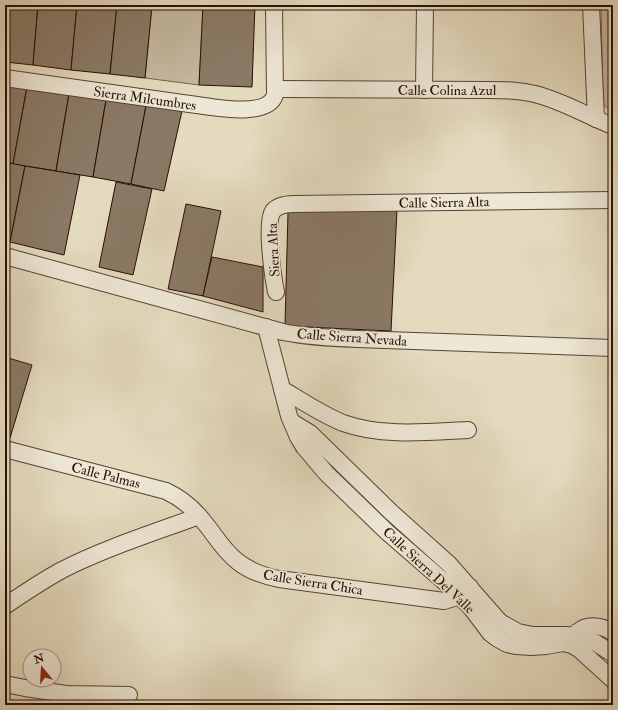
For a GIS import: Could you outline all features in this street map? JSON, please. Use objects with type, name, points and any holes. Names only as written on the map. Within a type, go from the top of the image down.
[{"type":"street","points":[[274,5],[275,90]]},
{"type":"street","points":[[424,90],[425,5]]},
{"type":"street","points":[[592,5],[596,119]]},
{"type":"street","name":"Sierra Milcumbres","points":[[5,78],[239,110],[267,105],[274,99],[275,90]]},
{"type":"street","name":"Calle Colina Azul","points":[[275,90],[520,91],[555,100],[613,126]]},
{"type":"street","name":"Calle Sierra Alta","points":[[276,208],[294,204],[613,200]]},
{"type":"street","name":"Siera Alta","points":[[276,208],[270,220],[270,243],[276,292]]},
{"type":"street","name":"Calle Sierra Nevada","points":[[5,256],[283,332],[301,335],[323,338],[613,348]]},
{"type":"street","name":"Calle Sierra Del Valle","points":[[266,327],[287,409],[298,437],[304,447],[326,473],[387,532],[448,585],[465,592],[472,609],[490,633],[507,644],[531,647],[570,640],[588,639],[613,654]]},
{"type":"street","points":[[282,389],[322,413],[344,423],[362,428],[387,432],[468,430]]},
{"type":"street","name":"Calle Palmas","points":[[5,449],[166,490],[182,500],[199,516]]},
{"type":"street","points":[[5,606],[30,589],[63,570],[105,551],[199,516]]},
{"type":"street","name":"Calle Sierra Chica","points":[[199,516],[232,557],[251,570],[264,576],[444,601],[465,592]]},
{"type":"street","points":[[613,633],[601,627],[590,626],[579,630],[570,640],[572,645],[580,650],[613,680]]},
{"type":"street","points":[[5,684],[66,694],[129,695]]},
{"type":"shaded area","points":[[152,5],[203,5],[199,85],[145,78]]},
{"type":"shaded area","points":[[601,5],[613,5],[613,113],[603,104]]},
{"type":"building","points":[[5,5],[38,5],[33,65],[5,62]]},
{"type":"building","points":[[38,5],[77,5],[71,70],[33,65]]},
{"type":"building","points":[[77,5],[117,5],[110,74],[71,70]]},
{"type":"building","points":[[117,5],[152,5],[145,78],[110,74]]},
{"type":"building","points":[[203,5],[255,5],[252,87],[199,85]]},
{"type":"building","points":[[5,84],[27,87],[13,164],[5,162]]},
{"type":"building","points":[[27,87],[69,94],[56,171],[13,164]]},
{"type":"building","points":[[69,94],[106,100],[93,177],[56,171]]},
{"type":"building","points":[[106,100],[146,106],[131,184],[93,177]]},
{"type":"building","points":[[146,106],[182,111],[164,191],[131,184]]},
{"type":"building","points":[[5,162],[25,166],[10,242],[5,241]]},
{"type":"building","points":[[25,166],[80,175],[64,255],[10,242]]},
{"type":"building","points":[[116,182],[152,189],[133,275],[99,267]]},
{"type":"building","points":[[186,204],[221,211],[203,296],[168,289]]},
{"type":"building","points":[[397,210],[391,331],[285,326],[288,212]]},
{"type":"building","points":[[212,257],[263,267],[263,312],[203,296]]},
{"type":"building","points":[[5,357],[32,365],[10,438],[5,437]]}]
